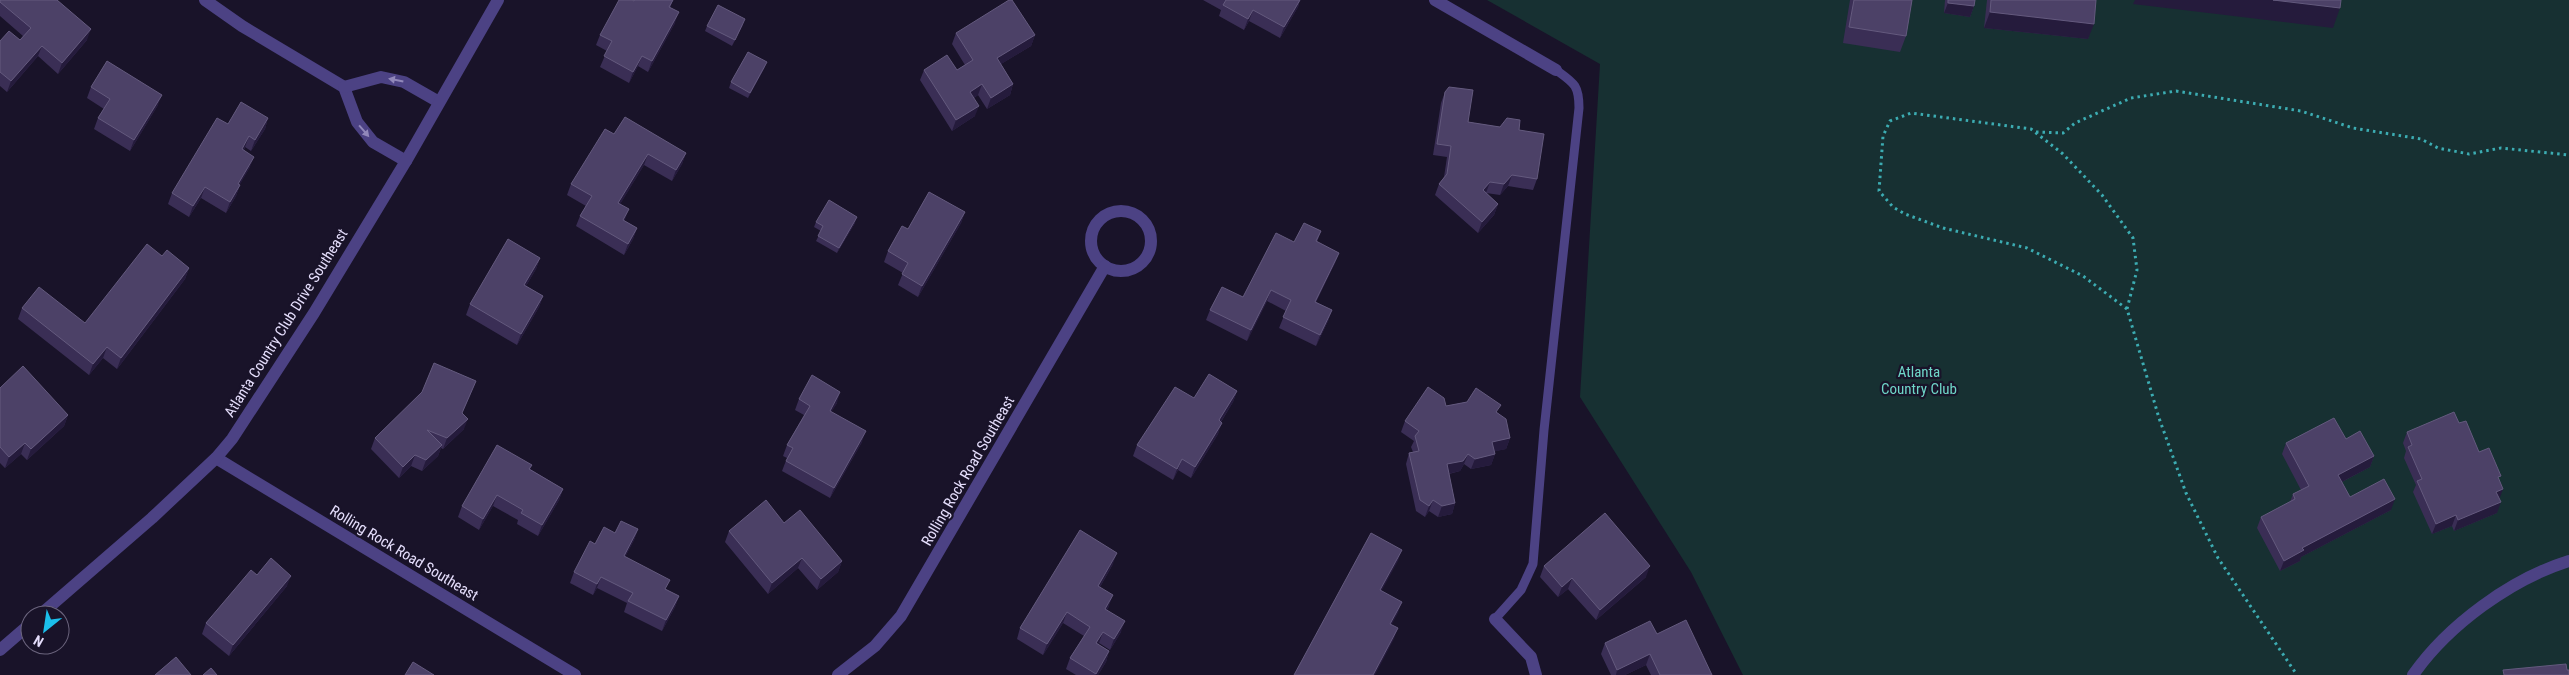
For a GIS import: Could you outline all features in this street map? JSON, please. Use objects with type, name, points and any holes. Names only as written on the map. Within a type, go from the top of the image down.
[{"type":"street","points":[[205,0],[242,26],[344,87],[356,122],[373,142],[406,161]]},
{"type":"street","name":"Atlanta Country Club Drive Southeast","points":[[52,605],[152,518],[216,458],[266,389],[406,161],[498,0]]},
{"type":"street","points":[[1435,0],[1556,70]]},
{"type":"street","points":[[344,87],[381,77],[404,82],[439,102]]},
{"type":"street","points":[[1120,210],[1138,216],[1149,230],[1151,243],[1148,254],[1140,264],[1129,270],[1116,271],[1105,266],[1094,254],[1091,246],[1092,230],[1096,222],[1111,212],[1120,210]]},
{"type":"street","name":"Rolling Rock Road Southeast","points":[[838,675],[875,646],[901,616],[1105,266]]},
{"type":"street","name":"Rolling Rock Road Southeast","points":[[216,458],[576,675]]},
{"type":"street","points":[[2413,675],[2469,618],[2507,589],[2548,568],[2569,561]]},
{"type":"street","points":[[1495,620],[1531,656],[1536,675]]},
{"type":"street","points":[[0,650],[20,633]]},
{"type":"lane","points":[[1495,620],[1521,590],[1533,564],[1544,430],[1579,108],[1579,91],[1572,81],[1556,70]]},
{"type":"path","points":[[2035,132],[2062,133],[2075,123],[2131,98],[2176,91],[2301,111],[2353,128],[2421,138],[2438,148],[2469,154],[2501,148],[2569,155]]},
{"type":"path","points":[[2127,309],[2083,276],[2027,248],[1943,228],[1905,214],[1893,207],[1879,191],[1883,136],[1890,121],[1911,113],[1961,118],[2031,129],[2063,154],[2102,195],[2133,238],[2137,270],[2127,309],[2160,418],[2186,493],[2218,558],[2298,675]]},
{"type":"green space","name":"Atlanta Country Club","points":[[1487,0],[2569,0],[2569,675],[1743,675],[1691,572],[1580,397],[1600,64]]},
{"type":"building","points":[[0,0],[57,0],[91,29],[62,63],[42,46],[11,81],[0,72],[0,41],[9,31],[20,40],[31,28]]},
{"type":"building","points":[[619,0],[673,0],[669,7],[679,12],[652,61],[642,56],[633,72],[604,56],[612,41],[600,35]]},
{"type":"building","points":[[1009,0],[1012,0],[1035,35],[997,58],[1013,84],[991,98],[982,84],[970,92],[979,106],[956,120],[924,70],[947,55],[957,70],[973,60],[956,33]]},
{"type":"building","points":[[1226,0],[1300,0],[1284,27],[1253,10],[1248,19],[1223,5]]},
{"type":"building","points":[[1854,0],[1912,0],[1906,36],[1849,27]]},
{"type":"building","points":[[1948,0],[1975,0],[1974,6],[1948,3]]},
{"type":"building","points":[[1991,0],[2096,0],[2094,24],[1990,12]]},
{"type":"building","points":[[2273,0],[2341,0],[2340,8]]},
{"type":"building","points":[[718,5],[745,19],[735,40],[707,26]]},
{"type":"building","points":[[748,52],[767,62],[750,93],[731,82]]},
{"type":"building","points":[[107,61],[162,95],[134,140],[98,118],[110,99],[91,87]]},
{"type":"building","points":[[1449,87],[1473,90],[1468,122],[1500,127],[1507,118],[1520,120],[1519,130],[1544,134],[1537,179],[1512,175],[1504,184],[1490,182],[1483,190],[1498,204],[1482,222],[1439,184],[1447,174],[1451,146],[1437,144],[1445,92]]},
{"type":"building","points":[[241,102],[268,118],[255,140],[249,136],[242,149],[254,157],[230,202],[205,187],[193,206],[172,193],[217,118],[228,124]]},
{"type":"building","points":[[625,117],[686,153],[676,170],[648,154],[618,203],[629,209],[623,220],[637,228],[628,244],[580,216],[592,196],[571,184],[605,129],[614,134]]},
{"type":"building","points":[[929,192],[965,212],[922,286],[902,274],[908,263],[888,251],[902,226],[908,229]]},
{"type":"building","points":[[829,200],[857,217],[839,248],[818,236],[823,226],[816,222]]},
{"type":"building","points":[[1304,223],[1321,231],[1316,241],[1339,253],[1315,302],[1332,310],[1320,335],[1283,317],[1291,300],[1271,290],[1251,330],[1210,310],[1222,287],[1243,297],[1276,233],[1294,242]]},
{"type":"building","points":[[508,239],[540,258],[524,285],[543,296],[521,334],[470,304]]},
{"type":"building","points":[[147,244],[162,256],[167,250],[189,268],[121,358],[107,347],[93,364],[22,308],[39,287],[85,323]]},
{"type":"building","points":[[434,363],[476,381],[462,413],[468,419],[447,438],[427,430],[442,445],[426,460],[415,455],[403,467],[375,438],[422,392]]},
{"type":"building","points":[[23,366],[68,415],[31,449],[25,443],[9,457],[0,447],[0,388]]},
{"type":"building","points":[[1209,374],[1237,391],[1219,420],[1222,423],[1195,467],[1182,459],[1177,469],[1137,445],[1175,387],[1194,398]]},
{"type":"building","points":[[812,375],[840,392],[830,411],[866,431],[834,488],[786,461],[793,448],[787,445],[810,406],[799,399]]},
{"type":"building","points":[[1428,387],[1444,398],[1446,406],[1467,402],[1476,388],[1501,405],[1496,412],[1506,419],[1510,438],[1492,442],[1495,454],[1475,459],[1468,454],[1463,461],[1447,464],[1455,503],[1442,506],[1433,500],[1429,506],[1420,500],[1409,453],[1419,451],[1415,436],[1419,431],[1405,421]]},
{"type":"building","points":[[2454,412],[2459,423],[2466,421],[2479,452],[2489,448],[2501,476],[2498,477],[2503,489],[2496,492],[2501,502],[2458,520],[2456,515],[2436,524],[2417,481],[2422,479],[2408,447],[2412,445],[2407,432]]},
{"type":"building","points":[[2334,418],[2346,439],[2360,431],[2374,456],[2338,475],[2350,497],[2384,479],[2395,499],[2302,548],[2304,550],[2284,561],[2261,517],[2295,499],[2293,494],[2309,486],[2286,443]]},
{"type":"building","points":[[497,445],[532,465],[529,469],[563,489],[542,525],[521,513],[523,510],[497,495],[483,519],[462,506]]},
{"type":"building","points":[[766,500],[784,523],[800,510],[842,561],[821,579],[802,558],[772,583],[729,531]]},
{"type":"building","points":[[1605,513],[1650,566],[1600,610],[1572,578],[1562,587],[1544,566]]},
{"type":"building","points":[[621,521],[638,529],[624,556],[670,580],[665,589],[679,596],[666,620],[628,601],[633,593],[601,577],[597,584],[574,572],[590,541],[595,544],[604,527],[615,533]]},
{"type":"building","points":[[1080,530],[1117,553],[1098,586],[1113,595],[1105,609],[1125,621],[1114,639],[1103,632],[1096,643],[1109,651],[1096,674],[1070,658],[1090,627],[1067,612],[1047,644],[1020,628]]},
{"type":"building","points":[[1371,533],[1402,550],[1380,590],[1402,602],[1390,624],[1398,628],[1373,675],[1294,675]]},
{"type":"building","points":[[271,558],[291,576],[233,645],[206,623],[251,570],[257,575]]},
{"type":"building","points":[[1686,620],[1712,675],[1660,675],[1650,654],[1617,670],[1605,643],[1650,621],[1657,634]]},
{"type":"building","points":[[176,657],[191,675],[155,675]]},
{"type":"building","points":[[413,662],[434,675],[405,675]]},
{"type":"building","points":[[2566,664],[2569,675],[2504,675],[2503,670]]},
{"type":"building","points":[[211,668],[217,675],[203,675]]}]
